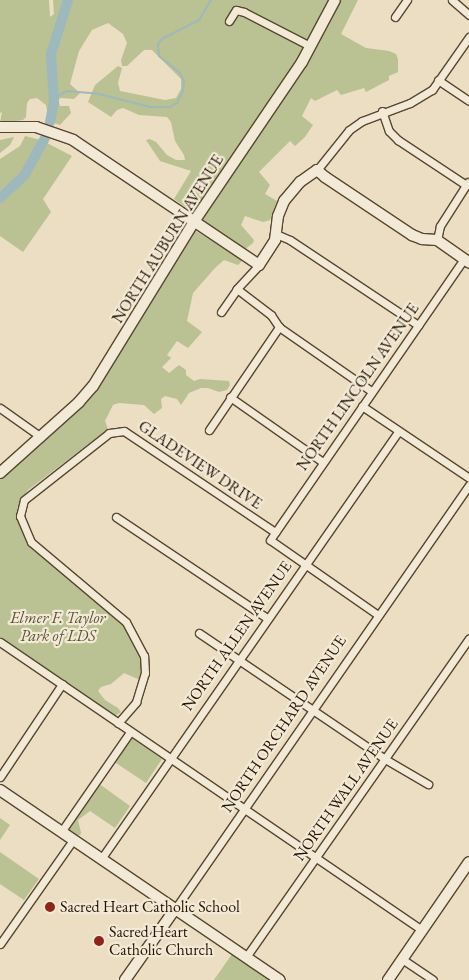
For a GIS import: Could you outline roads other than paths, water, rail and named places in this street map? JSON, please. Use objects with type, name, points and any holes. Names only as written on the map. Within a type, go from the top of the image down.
[{"type":"main road","name":"NORTH AUBURN AVENUE","points":[[0,473],[41,437],[93,386],[195,220],[310,46],[335,0]]},
{"type":"main road","points":[[0,127],[36,127],[73,140],[195,220],[259,266],[273,245],[278,216],[284,201],[300,182],[317,170],[412,235],[422,239],[437,240],[467,260]]},
{"type":"main road","points":[[0,790],[280,980]]},
{"type":"main road","points":[[388,980],[469,862]]},
{"type":"main road","name":"NORTH ORCHARD AVENUE","points":[[125,980],[175,909]]},
{"type":"street","points":[[395,17],[407,0]]},
{"type":"street","points":[[452,0],[469,16]]},
{"type":"street","points":[[229,21],[236,10],[244,12],[310,46]]},
{"type":"street","points":[[317,170],[349,130],[382,111],[421,98],[432,90],[469,37]]},
{"type":"street","points":[[438,80],[469,101]]},
{"type":"street","points":[[382,111],[389,131],[398,140],[468,183],[440,226],[437,240]]},
{"type":"street","points":[[276,234],[290,240],[418,324]]},
{"type":"street","name":"NORTH LINCOLN AVENUE","points":[[275,532],[418,324],[467,260]]},
{"type":"street","points":[[221,312],[237,289],[259,266]]},
{"type":"street","points":[[237,289],[271,315],[279,327],[371,391]]},
{"type":"street","points":[[209,430],[279,327]]},
{"type":"street","points":[[230,397],[323,462]]},
{"type":"street","points":[[362,406],[469,478]]},
{"type":"street","points":[[0,408],[41,437]]},
{"type":"street","name":"GLADEVIEW DRIVE","points":[[118,723],[136,702],[145,673],[144,656],[126,622],[31,542],[20,516],[24,500],[109,433],[119,430],[134,436],[275,532]]},
{"type":"street","name":"NORTH ALLEN AVENUE","points":[[101,858],[398,432]]},
{"type":"street","name":"NORTH ORCHARD AVENUE","points":[[175,909],[469,485]]},
{"type":"street","points":[[116,517],[267,618]]},
{"type":"street","points":[[275,532],[270,540],[273,543],[378,615]]},
{"type":"street","points":[[199,633],[385,759],[428,784]]},
{"type":"street","name":"NORTH WALL AVENUE","points":[[246,957],[469,638]]},
{"type":"street","points":[[0,642],[422,930]]},
{"type":"street","points":[[0,777],[62,684]]},
{"type":"street","points":[[61,832],[130,732]]},
{"type":"street","points":[[0,944],[73,840]]},
{"type":"street","points":[[402,959],[433,980]]},
{"type":"waterway","points":[[50,122],[54,102],[51,54],[68,0]]},
{"type":"waterway","points":[[54,102],[57,96],[67,91],[99,94],[150,107],[170,107],[177,103],[183,91],[184,81],[180,73],[159,56],[158,44],[162,39],[199,20],[211,0]]},
{"type":"waterway","points":[[0,198],[24,176],[45,138]]},
{"type":"place","name":"Sacred Heart Catholic School","points":[[50,907]]},
{"type":"place","name":"Sacred Heart Catholic Church","points":[[99,941]]},
{"type":"park label","name":"Elmer F. Taylor Park of LDS","points":[[58,627]]}]
